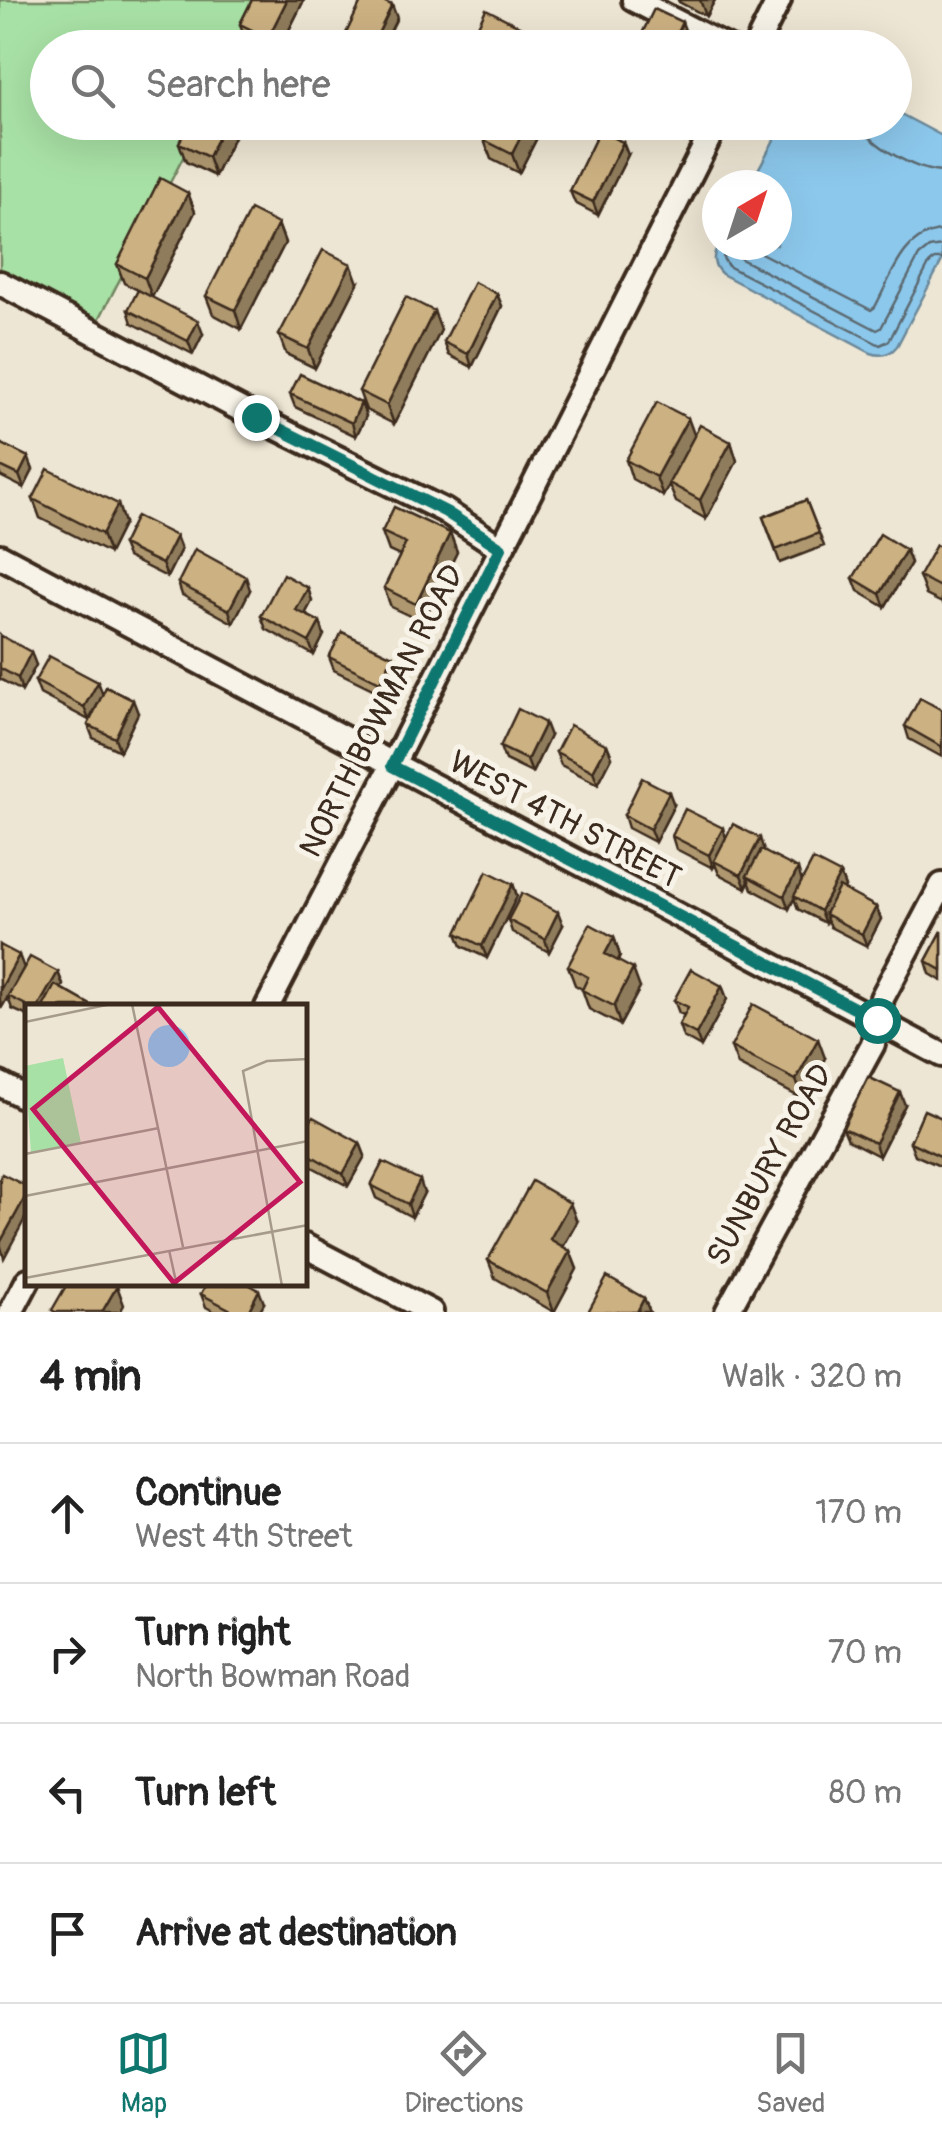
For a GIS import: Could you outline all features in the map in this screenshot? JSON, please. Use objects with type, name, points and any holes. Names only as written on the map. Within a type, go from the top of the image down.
[{"type":"street","points":[[634,0],[693,30]]},
{"type":"street","points":[[764,30],[779,0]]},
{"type":"street","name":"NORTH BOWMAN ROAD","points":[[269,1004],[709,140]]},
{"type":"street","points":[[0,282],[446,512],[501,548]]},
{"type":"street","name":"WEST 4TH STREET","points":[[0,556],[942,1055]]},
{"type":"street","name":"SUNBURY ROAD","points":[[727,1312],[873,1044],[882,998],[942,886]]},
{"type":"street","points":[[0,1084],[25,1097]]},
{"type":"street","points":[[308,1248],[431,1312]]},
{"type":"street","points":[[11,1312],[25,1286]]},
{"type":"green space","points":[[0,0],[264,0],[248,30],[30,30],[30,140],[192,140],[93,331],[0,283]]},
{"type":"water","points":[[912,120],[942,136],[942,261],[897,346],[889,353],[871,353],[722,274],[714,260],[792,260],[792,170],[758,170],[774,140],[912,140]]},
{"type":"building","points":[[252,0],[287,0],[272,30],[252,30],[240,24]]},
{"type":"building","points":[[362,0],[381,0],[392,5],[380,30],[348,30]]},
{"type":"building","points":[[486,9],[527,30],[481,30],[477,28]]},
{"type":"building","points":[[654,9],[682,22],[678,30],[644,30]]},
{"type":"building","points":[[180,140],[216,140],[208,157],[179,143]]},
{"type":"building","points":[[484,140],[519,140],[512,154]]},
{"type":"building","points":[[595,140],[623,142],[593,202],[570,191]]},
{"type":"building","points":[[160,178],[188,193],[145,278],[117,264]]},
{"type":"building","points":[[250,210],[278,224],[235,310],[206,296]]},
{"type":"building","points":[[323,250],[351,264],[308,349],[279,335]]},
{"type":"building","points":[[474,282],[497,294],[468,354],[444,342]]},
{"type":"building","points":[[138,290],[198,321],[188,341],[128,310]]},
{"type":"building","points":[[406,297],[434,311],[387,405],[359,391]]},
{"type":"building","points":[[300,374],[361,403],[352,423],[290,394]]},
{"type":"building","points":[[657,402],[688,418],[656,477],[626,460]]},
{"type":"building","points":[[700,425],[731,442],[700,500],[669,483]]},
{"type":"building","points":[[0,443],[28,457],[19,475],[0,466]]},
{"type":"building","points":[[48,469],[118,504],[102,534],[33,499]]},
{"type":"building","points":[[806,500],[819,533],[776,550],[763,517]]},
{"type":"building","points":[[394,507],[450,533],[416,604],[384,588],[406,543],[382,532]]},
{"type":"building","points":[[136,516],[176,536],[162,564],[122,545]]},
{"type":"building","points":[[880,534],[906,550],[880,594],[853,578]]},
{"type":"building","points":[[936,545],[942,548],[942,588],[919,576]]},
{"type":"building","points":[[195,549],[246,577],[229,610],[178,583]]},
{"type":"building","points":[[283,574],[308,588],[296,610],[320,622],[309,642],[261,616]]},
{"type":"building","points":[[342,632],[393,656],[380,682],[329,657]]},
{"type":"building","points":[[0,635],[31,652],[18,678],[0,668]]},
{"type":"building","points":[[49,656],[98,682],[84,707],[35,681]]},
{"type":"building","points":[[106,687],[133,700],[115,738],[88,725]]},
{"type":"building","points":[[920,698],[942,710],[942,747],[905,726]]},
{"type":"building","points":[[518,709],[545,723],[527,760],[500,747]]},
{"type":"building","points":[[570,725],[607,745],[593,771],[556,752]]},
{"type":"building","points":[[642,778],[669,792],[650,829],[624,815]]},
{"type":"building","points":[[685,809],[723,828],[709,855],[672,836]]},
{"type":"building","points":[[733,824],[760,838],[741,875],[714,861]]},
{"type":"building","points":[[761,850],[798,869],[784,896],[747,876]]},
{"type":"building","points":[[813,860],[840,874],[820,911],[794,896]]},
{"type":"building","points":[[487,871],[513,884],[482,946],[457,933]]},
{"type":"building","points":[[839,887],[876,907],[862,934],[825,914]]},
{"type":"building","points":[[522,893],[558,912],[545,939],[508,920]]},
{"type":"building","points":[[590,924],[614,937],[605,954],[633,969],[614,1006],[582,990],[588,977],[568,966]]},
{"type":"building","points":[[942,931],[942,970],[926,961]]},
{"type":"building","points":[[0,945],[19,955],[0,990]]},
{"type":"building","points":[[30,957],[58,972],[40,1004],[25,1004],[8,996]]},
{"type":"building","points":[[691,969],[722,986],[696,1034],[679,1025],[688,1007],[674,1000]]},
{"type":"building","points":[[55,985],[89,1004],[45,1004]]},
{"type":"building","points":[[753,1004],[818,1039],[796,1080],[731,1047]]},
{"type":"building","points":[[868,1077],[900,1092],[875,1143],[843,1128]]},
{"type":"building","points":[[924,1110],[942,1118],[942,1157],[910,1142]]},
{"type":"building","points":[[313,1117],[360,1143],[343,1174],[308,1154],[308,1126]]},
{"type":"building","points":[[383,1162],[420,1180],[408,1204],[371,1185]]},
{"type":"building","points":[[2,1174],[25,1186],[25,1197],[0,1243]]},
{"type":"building","points":[[532,1181],[570,1203],[550,1239],[570,1251],[547,1293],[488,1260]]},
{"type":"building","points":[[607,1277],[644,1298],[637,1312],[588,1312]]},
{"type":"building","points":[[65,1287],[116,1287],[102,1312],[52,1310]]},
{"type":"building","points":[[204,1287],[259,1290],[248,1312],[235,1312],[201,1294]]},
{"type":"route","points":[[256,417],[446,512],[501,548],[392,766],[877,1020]]}]
